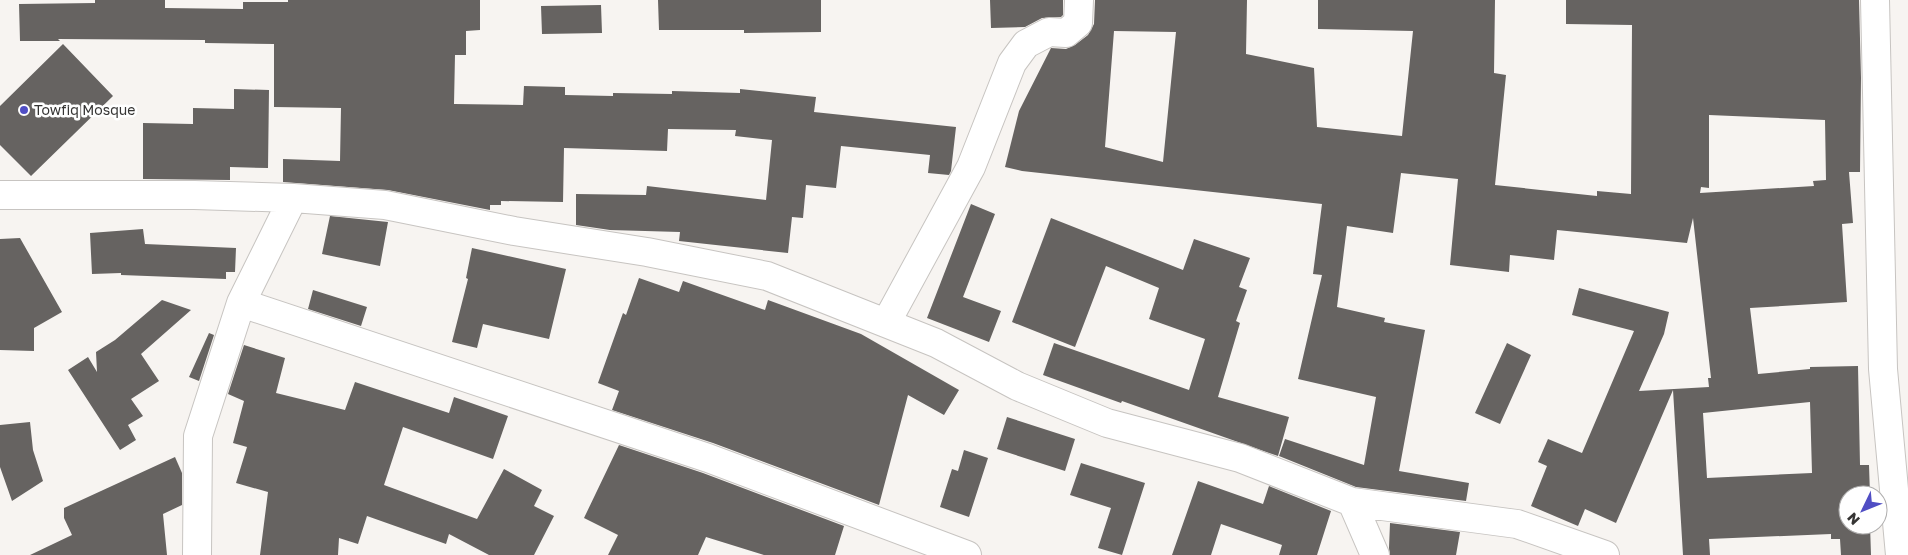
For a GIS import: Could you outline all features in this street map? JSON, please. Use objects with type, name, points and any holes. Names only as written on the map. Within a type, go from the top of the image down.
[{"type":"street","points":[[886,323],[971,167],[1012,63],[1026,44],[1049,32],[1066,33],[1072,28],[1078,22],[1079,0]]},
{"type":"street","points":[[1875,0],[1883,369],[1900,555]]},
{"type":"street","points":[[0,195],[194,194],[293,198],[385,205],[514,231],[647,252],[767,276],[936,343],[1017,386],[1107,423],[1240,458],[1352,502],[1517,524],[1605,555]]},
{"type":"street","points":[[197,555],[198,436],[242,304],[293,198]]},
{"type":"street","points":[[242,304],[708,458],[967,555]]},
{"type":"street","points":[[1352,502],[1376,555]]},
{"type":"building","points":[[95,0],[165,0],[165,8],[243,9],[243,2],[288,2],[288,0],[480,0],[480,30],[466,31],[466,55],[455,55],[454,104],[523,105],[524,86],[565,87],[565,95],[613,96],[613,93],[672,94],[672,91],[740,93],[740,89],[816,97],[814,112],[956,127],[951,171],[949,175],[928,173],[930,155],[841,146],[836,188],[806,185],[803,218],[792,217],[788,253],[679,241],[680,232],[610,230],[576,225],[576,194],[646,195],[647,186],[766,200],[772,140],[735,136],[736,130],[668,129],[667,151],[564,148],[563,202],[501,201],[501,205],[490,205],[490,210],[388,190],[283,182],[283,159],[340,161],[341,108],[274,107],[274,44],[205,43],[205,40],[58,39],[60,41],[20,41],[19,4],[95,3]]},
{"type":"building","points":[[658,0],[821,0],[821,32],[744,33],[744,30],[659,30]]},
{"type":"building","points":[[990,0],[1063,0],[1063,15],[1061,17],[1042,18],[1025,27],[991,28]]},
{"type":"building","points":[[1095,0],[1247,0],[1246,54],[1314,68],[1317,127],[1402,136],[1413,31],[1318,29],[1318,0],[1495,0],[1494,73],[1506,75],[1495,185],[1597,196],[1597,191],[1631,194],[1632,25],[1566,24],[1566,0],[1859,0],[1861,78],[1860,172],[1849,172],[1853,223],[1842,224],[1847,302],[1750,308],[1758,374],[1810,369],[1810,367],[1858,366],[1860,465],[1869,465],[1870,485],[1838,485],[1838,535],[1870,535],[1871,555],[1841,555],[1840,539],[1831,539],[1831,534],[1709,539],[1710,555],[1683,555],[1673,390],[1616,523],[1585,509],[1578,526],[1531,506],[1547,466],[1538,462],[1548,439],[1582,453],[1634,331],[1572,315],[1579,288],[1669,312],[1664,334],[1639,391],[1709,387],[1708,378],[1711,378],[1693,218],[1687,243],[1557,230],[1554,260],[1510,255],[1509,272],[1450,265],[1458,179],[1401,173],[1393,233],[1347,226],[1337,307],[1385,318],[1384,322],[1425,330],[1399,471],[1469,483],[1466,501],[1356,487],[1279,456],[1285,439],[1364,465],[1376,397],[1298,379],[1322,275],[1313,274],[1322,204],[1022,171],[1005,167],[1019,111],[1051,48],[1066,49],[1088,35],[1094,24]],"holes":[[[1114,31],[1176,32],[1163,162],[1105,147]],[[1709,115],[1825,120],[1826,180],[1813,181],[1814,186],[1700,193],[1701,187],[1709,188]],[[1810,402],[1812,473],[1707,478],[1703,413]]]},
{"type":"building","points":[[601,5],[602,33],[542,34],[541,6]]},
{"type":"building","points":[[63,44],[113,96],[31,176],[0,145],[0,106]]},
{"type":"building","points":[[234,89],[269,90],[268,168],[230,167],[230,180],[143,179],[143,123],[193,124],[193,108],[234,109]]},
{"type":"building","points":[[971,204],[995,214],[963,297],[1001,311],[989,342],[927,318]]},
{"type":"building","points":[[330,216],[388,222],[380,266],[322,254]]},
{"type":"building","points":[[1051,218],[1183,270],[1194,239],[1250,258],[1239,287],[1247,290],[1236,321],[1240,323],[1218,397],[1289,417],[1278,456],[1043,375],[1054,343],[1189,390],[1205,339],[1149,319],[1159,288],[1106,266],[1075,347],[1012,322]]},
{"type":"building","points":[[143,229],[145,244],[236,248],[235,272],[226,272],[226,279],[121,275],[121,273],[92,274],[90,233]]},
{"type":"building","points":[[20,238],[62,312],[34,328],[34,351],[0,350],[0,239]]},
{"type":"building","points":[[472,248],[566,269],[549,339],[483,324],[477,348],[452,342],[468,279],[466,278]]},
{"type":"building","points":[[639,278],[679,292],[683,281],[765,310],[768,300],[861,334],[959,390],[944,415],[908,395],[879,505],[713,443],[612,410],[619,391],[598,383],[623,313],[626,315]]},
{"type":"building","points":[[313,290],[367,307],[361,326],[308,309]]},
{"type":"building","points":[[162,300],[191,310],[141,354],[159,381],[131,399],[143,416],[128,425],[136,440],[120,450],[68,370],[88,357],[97,372],[96,352],[115,340]]},
{"type":"building","points":[[209,333],[214,335],[199,381],[189,377]]},
{"type":"building","points":[[1507,343],[1531,355],[1500,424],[1475,413]]},
{"type":"building","points":[[244,345],[285,358],[276,393],[345,410],[355,382],[449,413],[454,397],[508,416],[493,459],[403,427],[384,485],[477,519],[504,469],[542,490],[534,506],[554,516],[534,555],[489,555],[449,534],[446,544],[367,516],[358,544],[339,538],[338,555],[260,555],[268,492],[236,483],[247,447],[233,443],[244,401],[228,394]]},
{"type":"building","points":[[1007,417],[1075,439],[1065,471],[997,449]]},
{"type":"building","points":[[30,422],[33,450],[43,481],[12,501],[0,467],[0,425]]},
{"type":"building","points":[[619,445],[703,473],[844,526],[835,555],[764,555],[706,537],[698,555],[608,555],[618,535],[584,518]]},
{"type":"building","points":[[964,450],[988,458],[969,517],[940,507],[952,469],[958,471]]},
{"type":"building","points":[[175,457],[182,473],[182,505],[163,514],[167,555],[30,555],[72,535],[64,518],[64,508]]},
{"type":"building","points":[[1081,463],[1145,483],[1122,555],[1098,548],[1111,508],[1070,495]]},
{"type":"building","points":[[1198,481],[1263,504],[1269,486],[1331,511],[1317,555],[1279,555],[1282,545],[1221,524],[1211,555],[1172,555]]},
{"type":"building","points":[[1390,523],[1460,532],[1456,555],[1390,555]]},
{"type":"place","name":"Towfiq Mosque","points":[[24,110]]}]
